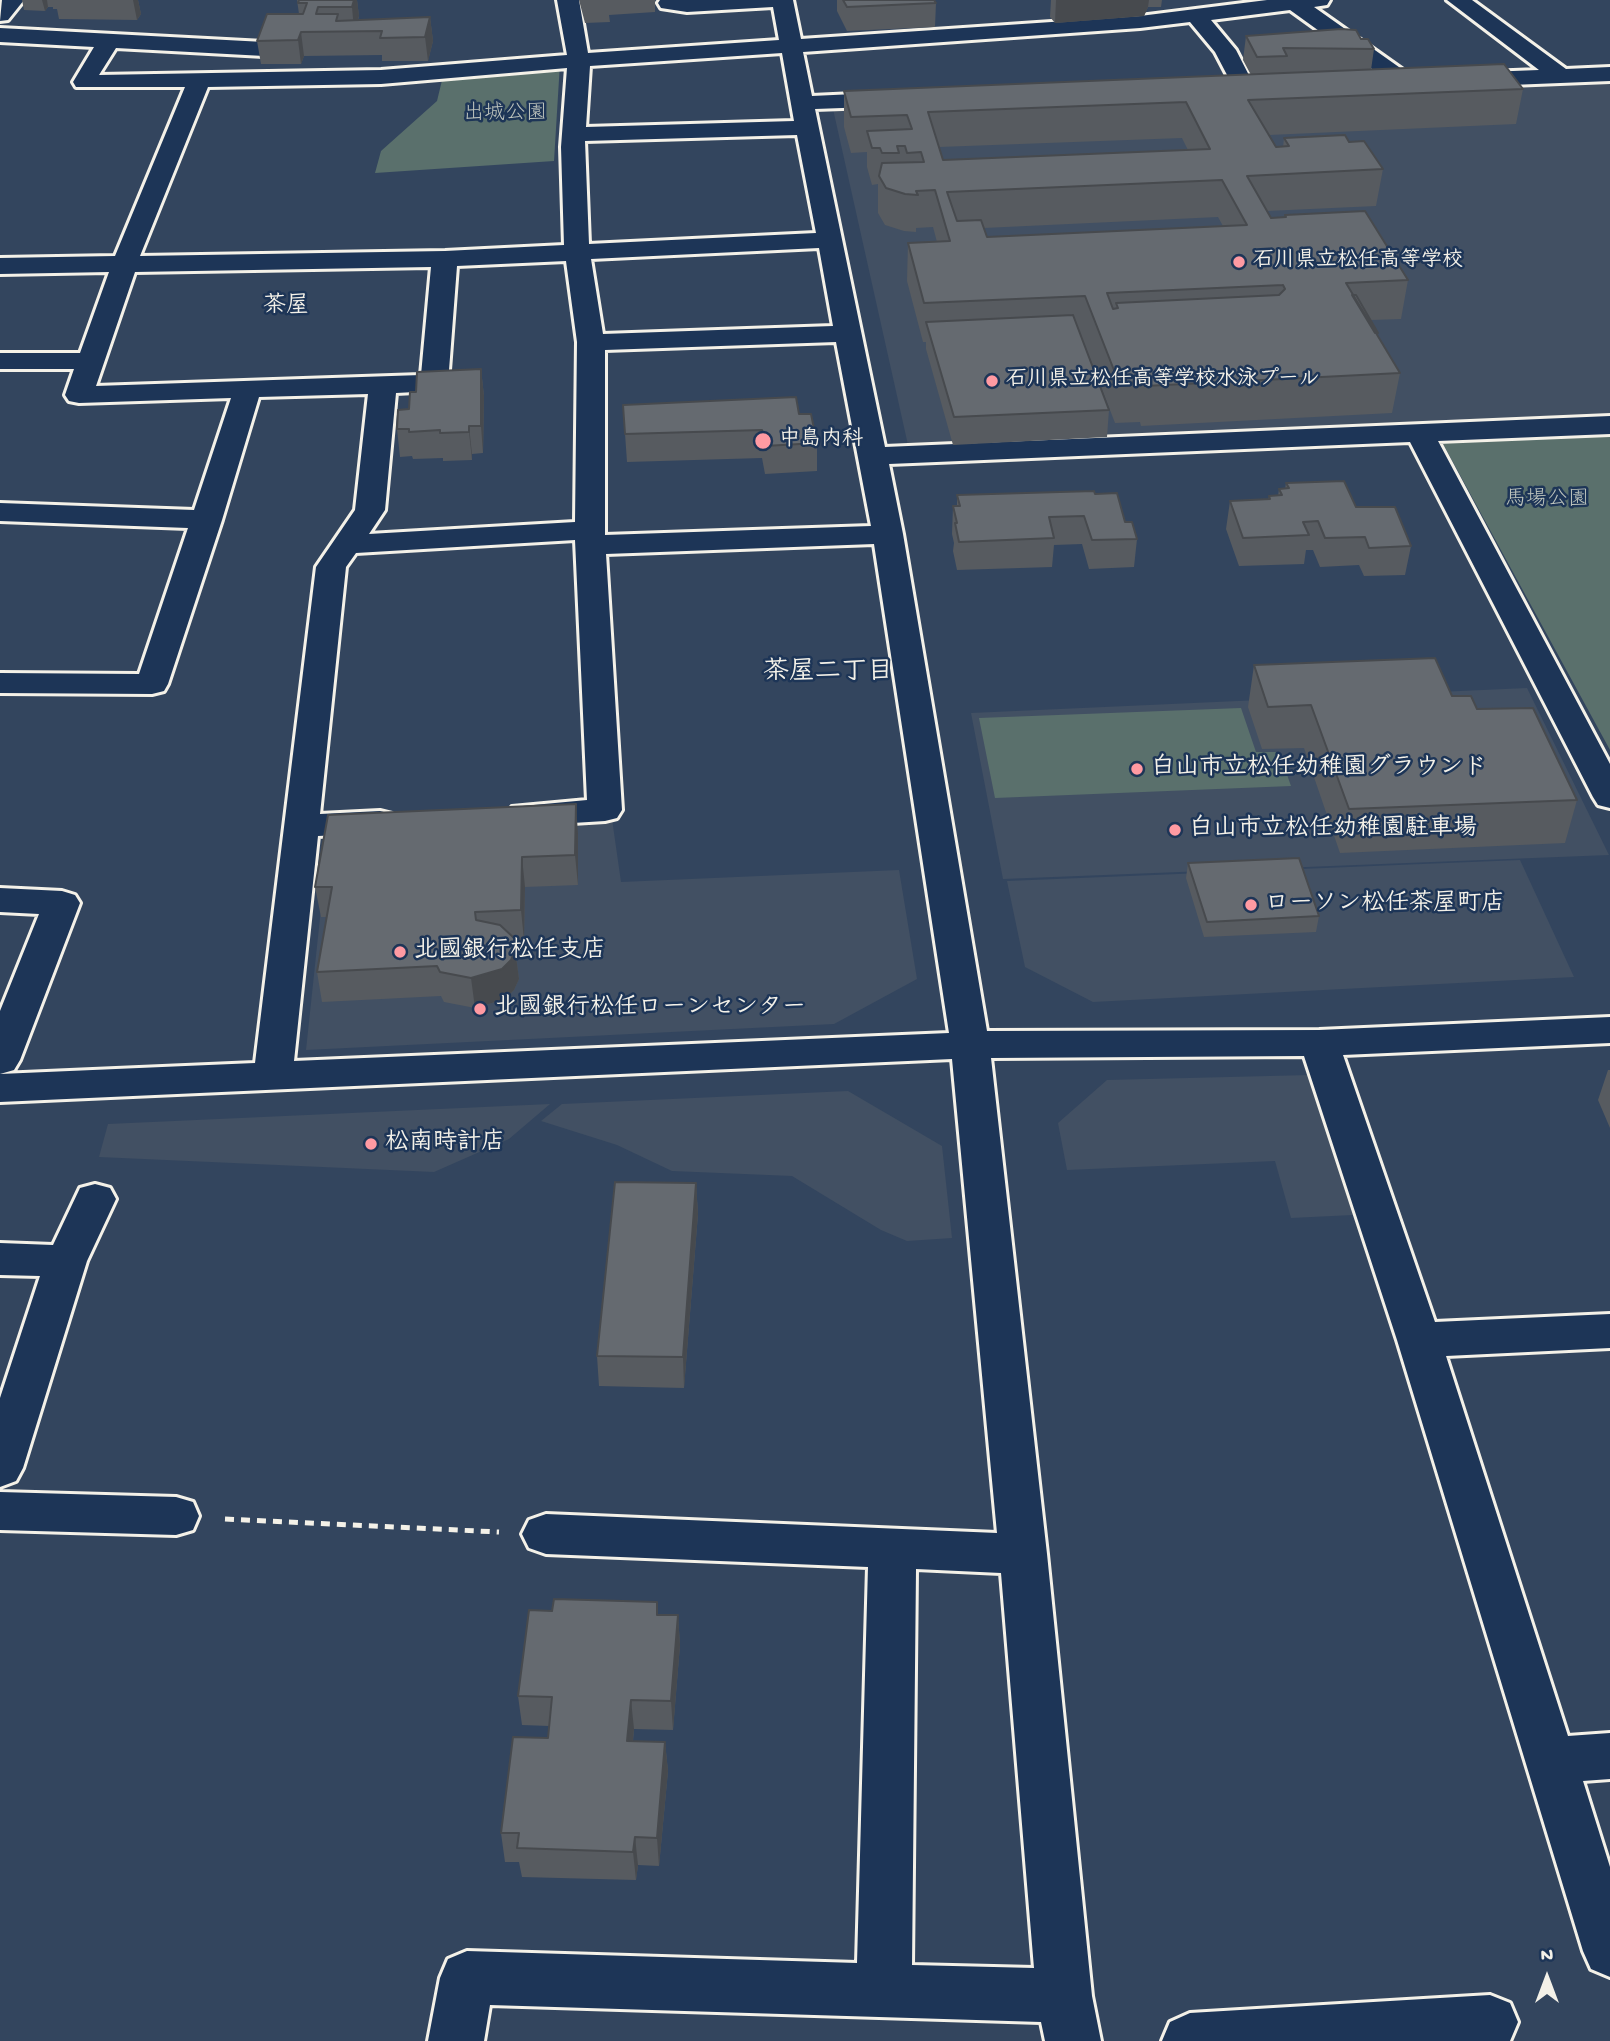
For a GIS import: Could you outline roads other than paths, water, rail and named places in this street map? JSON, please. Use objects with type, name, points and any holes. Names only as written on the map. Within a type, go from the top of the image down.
[{"type":"street","points":[[0,15],[13,0]]},
{"type":"street","points":[[494,816],[605,810],[590,537],[591,342],[577,251],[574,134],[579,62],[569,0]]},
{"type":"street","points":[[456,2041],[467,1979],[884,1991],[1068,2018],[970,1045],[888,534],[873,456],[782,0],[687,6],[669,3]]},
{"type":"street","points":[[108,42],[84,82],[381,77],[791,48],[1195,15],[1292,1],[1319,0]]},
{"type":"street","points":[[1458,0],[1561,76]]},
{"type":"street","points":[[1292,1],[1405,82]]},
{"type":"street","points":[[1195,15],[1225,50],[1244,88]]},
{"type":"street","points":[[0,35],[108,42],[178,35],[264,49]]},
{"type":"street","points":[[1365,83],[1610,74]]},
{"type":"street","points":[[199,81],[124,265],[79,395],[434,383],[445,258]]},
{"type":"street","points":[[1216,88],[1271,86]]},
{"type":"street","points":[[574,134],[804,115],[926,98]]},
{"type":"street","points":[[0,266],[445,258],[829,240]]},
{"type":"street","points":[[591,342],[848,334]]},
{"type":"street","points":[[0,361],[91,361]]},
{"type":"street","points":[[273,1077],[331,567],[370,510],[383,385]]},
{"type":"street","points":[[0,683],[152,684],[248,389]]},
{"type":"street","points":[[873,456],[1610,425]]},
{"type":"street","points":[[1420,433],[1610,797]]},
{"type":"street","points":[[0,512],[207,520]]},
{"type":"street","points":[[347,544],[590,537],[888,534]]},
{"type":"street","points":[[302,827],[412,821]]},
{"type":"street","points":[[0,900],[62,903],[0,1060]]},
{"type":"street","points":[[0,1088],[970,1045],[1319,1044],[1610,1030]]},
{"type":"street","points":[[1319,1044],[1419,1340],[1610,1951]]},
{"type":"street","points":[[0,1468],[66,1261],[95,1199]]},
{"type":"street","points":[[0,1259],[66,1261]]},
{"type":"street","points":[[1419,1340],[1610,1331]]},
{"type":"street","points":[[0,1511],[176,1516]]},
{"type":"street","points":[[546,1534],[1023,1554]]},
{"type":"street","points":[[884,1991],[892,1548]]},
{"type":"street","points":[[1551,1760],[1610,1756]]},
{"type":"street","points":[[1190,2041],[1490,2022]]},
{"type":"place","name":"石川県立松任高等学校","points":[[1239,262]]},
{"type":"place","name":"石川県立松任高等学校水泳プール","points":[[992,381]]},
{"type":"place","name":"中島内科","points":[[763,441]]},
{"type":"place","name":"白山市立松任幼稚園グラウンド","points":[[1137,769]]},
{"type":"place","name":"白山市立松任幼稚園駐車場","points":[[1175,830]]},
{"type":"place","name":"ローソン松任茶屋町店","points":[[1251,905]]},
{"type":"place","name":"北國銀行松任支店","points":[[400,952]]},
{"type":"place","name":"北國銀行松任ローンセンター","points":[[480,1009]]},
{"type":"place","name":"松南時計店","points":[[371,1144]]},
{"type":"district","name":"茶屋","points":[[286,307]]},
{"type":"district","name":"茶屋二丁目","points":[[828,674]]},
{"type":"park label","name":"出城公園","points":[[505,115]]},
{"type":"park label","name":"馬場公園","points":[[1547,501]]}]
